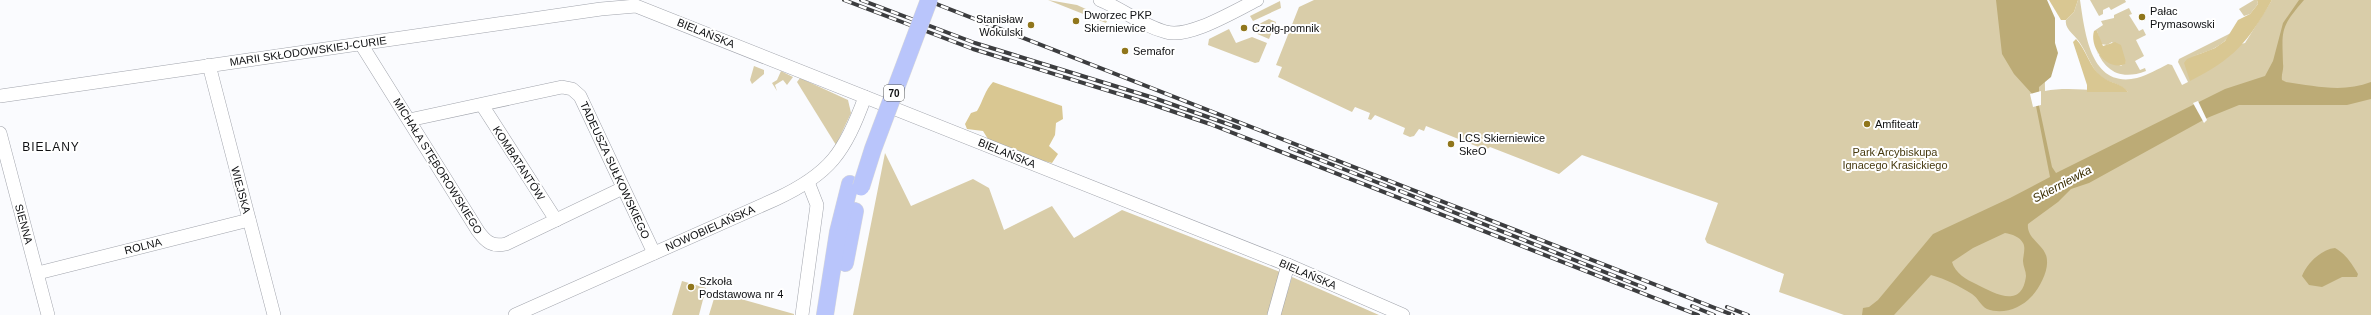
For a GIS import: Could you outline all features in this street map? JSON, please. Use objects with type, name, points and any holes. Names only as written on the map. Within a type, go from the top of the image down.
[{"type":"main road","name":"70","points":[[837,315],[862,145],[917,0]]},
{"type":"main road","name":"70","points":[[826,315],[838,232],[855,186],[873,149],[929,0]]},
{"type":"street","points":[[1100,0],[1161,31],[1177,34],[1189,31],[1257,0]]},
{"type":"street","name":"MARII SKŁODOWSKIEJ-CURIE","points":[[0,96],[361,44],[614,3]]},
{"type":"street","name":"BIELAŃSKA","points":[[614,3],[641,7],[1288,265],[1403,315]]},
{"type":"street","name":"MICHAŁA STĘBOROWSKIEGO","points":[[361,44],[478,231],[488,242],[496,246],[506,244],[623,188]]},
{"type":"street","name":"WIEJSKA","points":[[209,66],[274,315]]},
{"type":"street","name":"TADEUSZA SUŁKOWSKIEGO","points":[[409,120],[562,88],[572,89],[580,96],[654,253]]},
{"type":"street","name":"NOWOBIELAŃSKA","points":[[515,315],[776,199],[808,182],[824,169],[842,149],[866,97]]},
{"type":"street","name":"KOMBATANTÓW","points":[[482,105],[556,220]]},
{"type":"street","name":"SIENNA","points":[[0,133],[48,315]]},
{"type":"street","points":[[802,315],[817,205],[808,182]]},
{"type":"street","name":"ROLNA","points":[[38,273],[249,220]]},
{"type":"street","points":[[1274,315],[1288,265]]},
{"type":"green space","points":[[1048,0],[1077,5],[1108,19],[1106,23]]},
{"type":"green space","name":"Park Arcybiskupa Ignacego Krasickiego","points":[[1314,0],[2044,0],[2045,91],[2075,89],[2128,92],[2121,86],[2102,78],[2099,75],[2080,43],[2067,26],[2066,20],[2074,12],[2078,0],[2080,0],[2084,27],[2093,55],[2100,67],[2109,75],[2121,79],[2137,78],[2149,74],[2168,64],[2172,65],[2182,85],[2188,82],[2178,62],[2179,59],[2231,33],[2220,45],[2193,56],[2245,43],[2272,0],[2371,0],[2371,315],[1844,315],[1779,292],[1784,274],[1707,243],[1705,239],[1718,203],[1582,155],[1559,174],[1490,147],[1486,150],[1426,126],[1424,131],[1419,129],[1414,136],[1410,137],[1403,134],[1405,128],[1375,115],[1371,120],[1368,119],[1370,113],[1355,107],[1352,112],[1278,77],[1282,67],[1276,65],[1299,7]]},
{"type":"green space","points":[[2090,0],[2125,0],[2126,2],[2111,10],[2109,7],[2103,10],[2103,14],[2099,16]]},
{"type":"green space","points":[[2254,0],[2257,0],[2258,4],[2250,14],[2244,16],[2239,9]]},
{"type":"green space","points":[[1280,1],[1281,8],[1253,21],[1250,16]]},
{"type":"green space","points":[[2129,8],[2132,14],[2129,15],[2139,31],[2143,29],[2146,35],[2136,40],[2144,56],[2135,61],[2140,70],[2145,68],[2146,71],[2128,75],[2114,72],[2103,62],[2099,54],[2121,66],[2126,62],[2112,42],[2107,45],[2101,44],[2097,31],[2094,31],[2103,25],[2101,21],[2114,18],[2114,15]]},
{"type":"green space","points":[[1269,19],[1276,22],[1269,39],[1255,33],[1255,26]]},
{"type":"green space","points":[[1229,29],[1236,43],[1252,37],[1267,43],[1259,62],[1255,63],[1208,45],[1209,39]]},
{"type":"green space","points":[[754,66],[764,70],[764,74],[752,84],[750,80]]},
{"type":"green space","points":[[781,71],[793,77],[787,85],[783,80],[775,85],[777,91],[772,83],[777,80]]},
{"type":"green space","points":[[800,78],[848,100],[851,113],[836,145],[797,82]]},
{"type":"green space","points":[[885,153],[911,206],[973,179],[989,188],[1004,230],[1052,206],[1074,238],[1122,210],[1280,272],[1268,315],[853,315]]},
{"type":"green space","points":[[1292,277],[1379,315],[1280,315]]},
{"type":"green space","points":[[682,281],[706,288],[699,315],[672,315]]},
{"type":"green space","points":[[716,292],[794,314],[794,315],[709,315]]},
{"type":"shaded area","points":[[2049,0],[2078,0],[2074,12],[2066,20],[2061,20]]},
{"type":"shaded area","points":[[2257,0],[2272,0],[2247,38],[2229,57],[2190,81],[2184,63],[2187,59],[2215,48],[2225,41],[2238,20],[2250,14],[2258,4]]},
{"type":"shaded area","points":[[2094,31],[2097,31],[2103,46],[2115,42],[2121,45],[2126,62],[2125,64],[2118,66],[2112,64],[2101,56],[2094,44]]},
{"type":"shaded area","points":[[2076,39],[2083,48],[2097,73],[2104,79],[2122,86],[2128,92],[2087,92],[2087,85],[2073,42]]},
{"type":"shaded area","points":[[993,82],[1062,106],[1063,119],[1056,123],[1055,135],[1049,146],[1058,154],[1052,163],[1036,159],[988,139],[983,131],[967,129],[965,124],[971,113],[977,111],[986,92]]},
{"type":"water","name":"Skierniewka","points":[[1996,0],[2047,0],[2055,18],[2055,43],[2058,53],[2051,77],[2039,87],[2039,106],[2052,167],[2056,173],[2225,89],[2265,76],[2273,61],[2283,23],[2299,0],[2304,0],[2290,17],[2284,29],[2282,43],[2282,80],[2286,82],[2329,88],[2350,87],[2371,82],[2371,99],[2347,105],[2239,105],[2207,118],[2089,183],[2071,189],[2058,202],[2028,224],[2030,234],[2046,255],[2047,265],[2037,290],[2027,301],[2017,307],[2005,311],[1993,311],[1987,309],[1972,294],[1952,283],[1931,275],[1894,315],[1862,315],[1863,308],[1869,307],[1878,300],[1933,234],[2010,198],[2050,177],[2034,96],[2014,74],[2002,54]],"holes":[[[2005,233],[2018,237],[2024,245],[2023,263],[2026,276],[2019,293],[2013,296],[1999,294],[1969,280],[1956,270],[1952,262],[1973,248]]]},
{"type":"water","points":[[2335,248],[2348,260],[2358,274],[2357,277],[2342,277],[2322,287],[2309,285],[2302,276],[2307,266],[2320,254]]},
{"type":"pier","points":[[2041,91],[2041,105],[2033,107],[2030,94]]},
{"type":"pier","points":[[2198,101],[2207,120],[2204,123],[2193,103]]},
{"type":"railway","points":[[844,0],[973,49],[1145,102],[1210,124],[1698,315]]},
{"type":"railway","points":[[861,0],[975,43],[1154,98],[1239,128]]},
{"type":"railway","points":[[926,0],[1733,315]]},
{"type":"railway","points":[[1290,148],[1394,189]]},
{"type":"railway","points":[[1400,191],[1645,288]]},
{"type":"railway","points":[[1692,306],[1714,315]]},
{"type":"railway","points":[[1727,307],[1748,315]]},
{"type":"place","name":"Pałac Prymasowski","points":[[2142,17]]},
{"type":"place","name":"Dworzec PKP Skierniewice","points":[[1076,21]]},
{"type":"place","name":"Stanisław Wokulski","points":[[1031,25]]},
{"type":"place","name":"Czołg-pomnik","points":[[1244,28]]},
{"type":"place","name":"Semafor","points":[[1125,51]]},
{"type":"place","name":"Amfiteatr","points":[[1867,124]]},
{"type":"place","name":"LCS Skierniewice SkeO","points":[[1451,144]]},
{"type":"place","name":"Szkoła Podstawowa nr 4","points":[[691,287]]},
{"type":"district","name":"BIELANY","points":[[51,147]]}]
